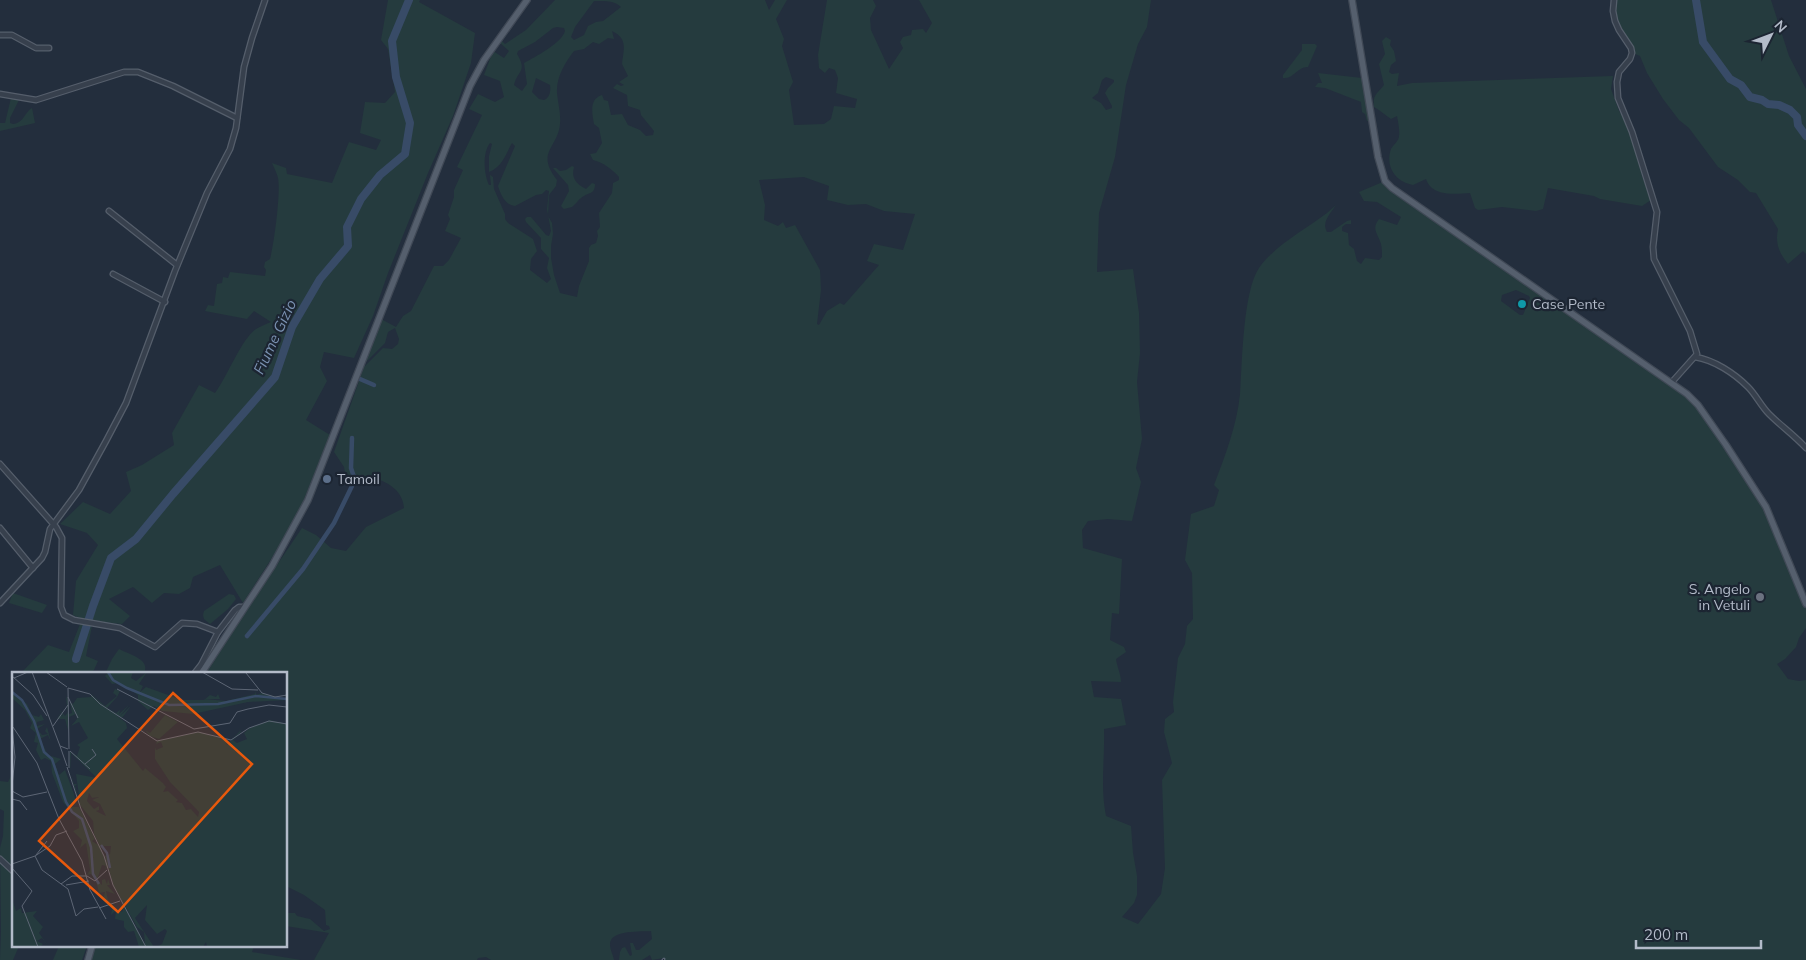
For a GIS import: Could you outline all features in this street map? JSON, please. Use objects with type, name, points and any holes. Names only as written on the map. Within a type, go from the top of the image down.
[{"type":"main road","points":[[202,672],[203,667],[272,566],[308,500],[364,364],[470,86],[484,60],[528,0]]},
{"type":"main road","points":[[1352,0],[1378,157],[1385,180],[1392,188],[1672,382],[1698,405],[1766,507],[1806,604]]},
{"type":"street","points":[[0,602],[33,568],[45,552],[48,535],[53,524],[79,490],[126,403],[154,326],[207,193],[230,149],[237,118],[244,67],[266,0]]},
{"type":"street","points":[[1614,0],[1613,11],[1615,21],[1632,53],[1630,59],[1619,72],[1617,82],[1618,98],[1632,132],[1657,212],[1653,247],[1654,258],[1690,331],[1697,354],[1672,382]]},
{"type":"street","points":[[0,35],[12,35],[36,48],[49,48]]},
{"type":"street","points":[[0,94],[36,100],[124,72],[138,72],[173,86],[237,118]]},
{"type":"street","points":[[109,211],[178,265]]},
{"type":"street","points":[[113,274],[165,302]]},
{"type":"street","points":[[1695,357],[1705,359],[1733,373],[1748,387],[1769,413],[1792,432],[1806,448]]},
{"type":"street","points":[[0,464],[53,524],[62,538],[61,607],[68,617],[91,624],[120,628],[155,647],[182,623],[197,624],[218,632]]},
{"type":"street","points":[[0,528],[33,568]]},
{"type":"street","points":[[197,672],[203,667],[218,632],[235,610],[239,607],[244,607]]},
{"type":"street","points":[[0,859],[12,870]]},
{"type":"green space","points":[[388,0],[420,0],[419,2],[475,33],[471,63],[453,116],[388,273],[373,316],[354,358],[324,352],[320,367],[327,381],[306,420],[330,435],[301,507],[282,542],[243,603],[220,565],[193,577],[190,588],[179,594],[164,593],[152,603],[133,587],[109,599],[130,616],[122,624],[93,621],[86,656],[98,661],[92,672],[24,672],[48,645],[69,652],[82,619],[73,615],[76,581],[98,545],[87,533],[60,524],[83,502],[110,514],[131,491],[126,472],[142,465],[174,445],[172,433],[199,385],[215,393],[245,341],[258,328],[271,322],[254,311],[247,319],[205,311],[208,305],[214,306],[217,284],[222,283],[223,277],[228,278],[230,272],[265,276],[266,270],[264,267],[265,262],[270,259],[279,194],[278,178],[272,163],[286,168],[287,174],[332,183],[349,142],[376,150],[381,140],[360,133],[365,102],[385,103],[395,92],[388,49],[381,40]]},
{"type":"green space","points":[[531,0],[502,41],[505,44],[526,30],[555,0],[765,0],[769,10],[775,0],[787,0],[776,19],[784,39],[782,46],[793,82],[789,90],[794,125],[824,124],[831,119],[834,106],[855,108],[857,99],[836,93],[838,78],[835,70],[829,68],[825,73],[819,68],[818,55],[827,0],[873,0],[876,6],[870,18],[871,30],[889,69],[903,48],[900,42],[903,37],[911,35],[912,30],[923,29],[926,33],[932,23],[919,0],[1151,0],[1147,27],[1138,44],[1126,85],[1115,157],[1099,213],[1097,272],[1133,269],[1139,313],[1140,353],[1137,382],[1142,439],[1136,468],[1141,482],[1132,521],[1108,519],[1088,521],[1082,530],[1083,548],[1122,559],[1119,614],[1112,613],[1110,640],[1124,647],[1126,652],[1116,659],[1121,682],[1091,681],[1094,697],[1121,699],[1126,725],[1104,729],[1103,783],[1106,816],[1131,826],[1137,876],[1137,895],[1134,903],[1122,917],[1138,924],[1161,894],[1165,868],[1162,780],[1172,763],[1164,732],[1165,719],[1174,712],[1173,702],[1178,658],[1185,644],[1187,626],[1193,619],[1192,573],[1185,560],[1191,514],[1214,506],[1219,490],[1214,485],[1236,417],[1240,394],[1246,310],[1254,279],[1259,268],[1273,252],[1336,205],[1326,221],[1325,228],[1327,232],[1331,232],[1351,220],[1351,224],[1346,224],[1342,227],[1342,231],[1348,233],[1349,245],[1354,249],[1357,261],[1361,264],[1365,258],[1379,260],[1382,257],[1382,250],[1375,229],[1379,219],[1397,225],[1401,217],[1377,202],[1364,201],[1359,192],[1385,181],[1687,394],[1756,490],[1806,604],[1806,628],[1799,638],[1796,647],[1785,659],[1777,664],[1788,679],[1806,680],[1806,960],[665,960],[664,958],[652,960],[650,955],[642,960],[619,960],[622,948],[625,947],[630,956],[632,955],[630,943],[633,943],[636,950],[639,950],[652,939],[651,931],[627,932],[615,936],[611,940],[610,945],[614,960],[491,960],[486,957],[478,958],[477,960],[314,960],[329,933],[288,926],[288,913],[295,913],[297,916],[310,919],[324,931],[330,929],[326,925],[325,910],[304,895],[288,887],[288,672],[207,672],[239,621],[302,528],[316,535],[331,548],[346,551],[366,527],[404,508],[400,495],[392,486],[373,478],[346,478],[344,467],[334,452],[364,367],[383,348],[392,349],[398,344],[399,339],[395,328],[388,332],[385,343],[365,363],[381,319],[396,327],[403,316],[411,311],[434,266],[443,266],[449,260],[461,238],[445,231],[450,219],[448,215],[454,197],[454,190],[463,170],[457,167],[482,115],[469,109],[478,94],[495,102],[504,97],[500,81],[484,75],[493,51],[504,58],[509,51],[500,43]],"holes":[[[594,1],[612,2],[621,7],[603,21],[588,26],[584,35],[574,40],[571,37],[575,27]],[[553,28],[564,28],[563,36],[548,49],[524,63],[527,84],[522,91],[514,85],[522,68],[517,54],[518,51],[535,42]],[[612,31],[623,42],[622,64],[628,76],[619,82],[624,85],[617,84],[613,88],[627,95],[628,106],[640,110],[641,115],[654,131],[653,135],[646,136],[640,130],[628,125],[622,114],[611,115],[608,101],[604,100],[602,95],[593,103],[594,124],[599,128],[602,143],[596,153],[590,154],[593,160],[614,171],[619,180],[613,183],[612,193],[599,213],[600,227],[597,231],[598,236],[596,243],[589,248],[589,261],[579,286],[577,297],[560,293],[551,258],[553,234],[552,223],[548,217],[551,231],[549,236],[531,217],[525,219],[541,238],[541,249],[549,258],[547,268],[551,279],[547,283],[530,270],[531,259],[537,251],[533,239],[508,223],[505,219],[505,214],[494,189],[493,177],[490,175],[491,185],[487,181],[485,158],[487,147],[490,143],[492,144],[489,156],[489,172],[494,170],[501,163],[512,143],[515,146],[498,186],[502,196],[506,202],[515,206],[536,195],[542,194],[546,190],[549,191],[548,215],[549,195],[556,186],[557,180],[551,171],[548,156],[556,139],[560,124],[557,87],[564,65],[574,51],[584,49],[593,42],[599,44],[608,38],[614,39]],[[1106,77],[1114,80],[1105,93],[1112,106],[1112,108],[1106,110],[1101,103],[1092,98],[1098,93],[1102,80]],[[536,78],[550,85],[549,96],[544,100],[539,99],[532,92]],[[804,177],[829,186],[827,200],[848,205],[866,204],[884,211],[915,214],[903,250],[874,244],[867,261],[879,265],[844,305],[840,303],[827,311],[819,325],[817,324],[821,290],[820,270],[795,225],[786,228],[783,222],[778,226],[764,220],[765,205],[759,180]],[[1516,290],[1529,296],[1530,298],[1523,315],[1520,315],[1501,301],[1502,295]]]},
{"type":"green space","points":[[1614,0],[1771,0],[1789,56],[1806,89],[1806,254],[1803,251],[1788,264],[1778,248],[1778,229],[1756,193],[1750,192],[1738,180],[1718,167],[1689,128],[1679,120],[1663,99],[1647,73],[1640,56],[1633,53],[1615,21]]},
{"type":"green space","points":[[1386,37],[1391,40],[1390,45],[1394,51],[1396,61],[1391,65],[1389,72],[1392,74],[1399,73],[1397,86],[1412,83],[1613,76],[1611,89],[1619,111],[1626,121],[1651,200],[1642,206],[1548,188],[1543,209],[1536,211],[1502,207],[1478,210],[1475,208],[1470,193],[1451,194],[1439,192],[1429,185],[1426,179],[1413,185],[1401,180],[1393,172],[1389,161],[1391,149],[1399,138],[1397,116],[1391,119],[1374,107],[1375,97],[1384,85],[1379,64],[1385,54],[1382,41]]},
{"type":"green space","points":[[1302,44],[1315,44],[1317,46],[1308,67],[1301,68],[1290,77],[1283,78],[1283,75],[1302,50]]},
{"type":"green space","points":[[1318,73],[1362,78],[1369,121],[1367,121],[1365,114],[1362,112],[1361,102],[1325,88],[1315,87],[1318,83],[1322,83]]},
{"type":"green space","points":[[11,98],[19,100],[10,118],[10,123],[17,123],[22,120],[32,108],[35,123],[0,131],[0,123],[5,123]]},
{"type":"green space","points":[[572,166],[574,167],[574,177],[579,185],[586,189],[592,183],[595,184],[595,188],[572,207],[564,209],[561,206],[569,191],[568,185],[553,168],[560,171]]},
{"type":"green space","points":[[13,593],[47,605],[42,613],[9,603]]},
{"type":"green space","points":[[229,594],[234,595],[236,599],[228,609],[210,624],[204,619],[204,611]]},
{"type":"green space","points":[[119,649],[142,661],[145,665],[144,672],[106,672]]},
{"type":"green space","points":[[12,774],[12,948],[18,948],[13,960],[0,960],[0,848],[3,836],[4,811],[0,809],[0,781],[8,782]]},
{"type":"green space","points":[[58,948],[86,948],[82,960],[53,960]]},
{"type":"green space","points":[[93,948],[253,948],[252,952],[301,960],[89,960]]},
{"type":"waterway","name":"Fiume Gizio","points":[[76,659],[111,558],[136,539],[275,377],[292,327],[320,279],[348,246],[347,227],[361,199],[380,175],[405,154],[410,123],[396,77],[392,41],[409,0]]},
{"type":"waterway","points":[[1696,0],[1703,42],[1730,79],[1741,85],[1750,97],[1790,110],[1797,117],[1798,125],[1806,136]]},
{"type":"waterway","points":[[360,379],[374,385]]},
{"type":"waterway","points":[[247,636],[303,569],[334,523],[352,486],[354,477],[351,468],[352,438]]},
{"type":"place","name":"Case Pente","points":[[1522,304]]},
{"type":"place","name":"Tamoil","points":[[327,479]]},
{"type":"place","name":"S. Angelo in Vetuli","points":[[1760,597]]}]
